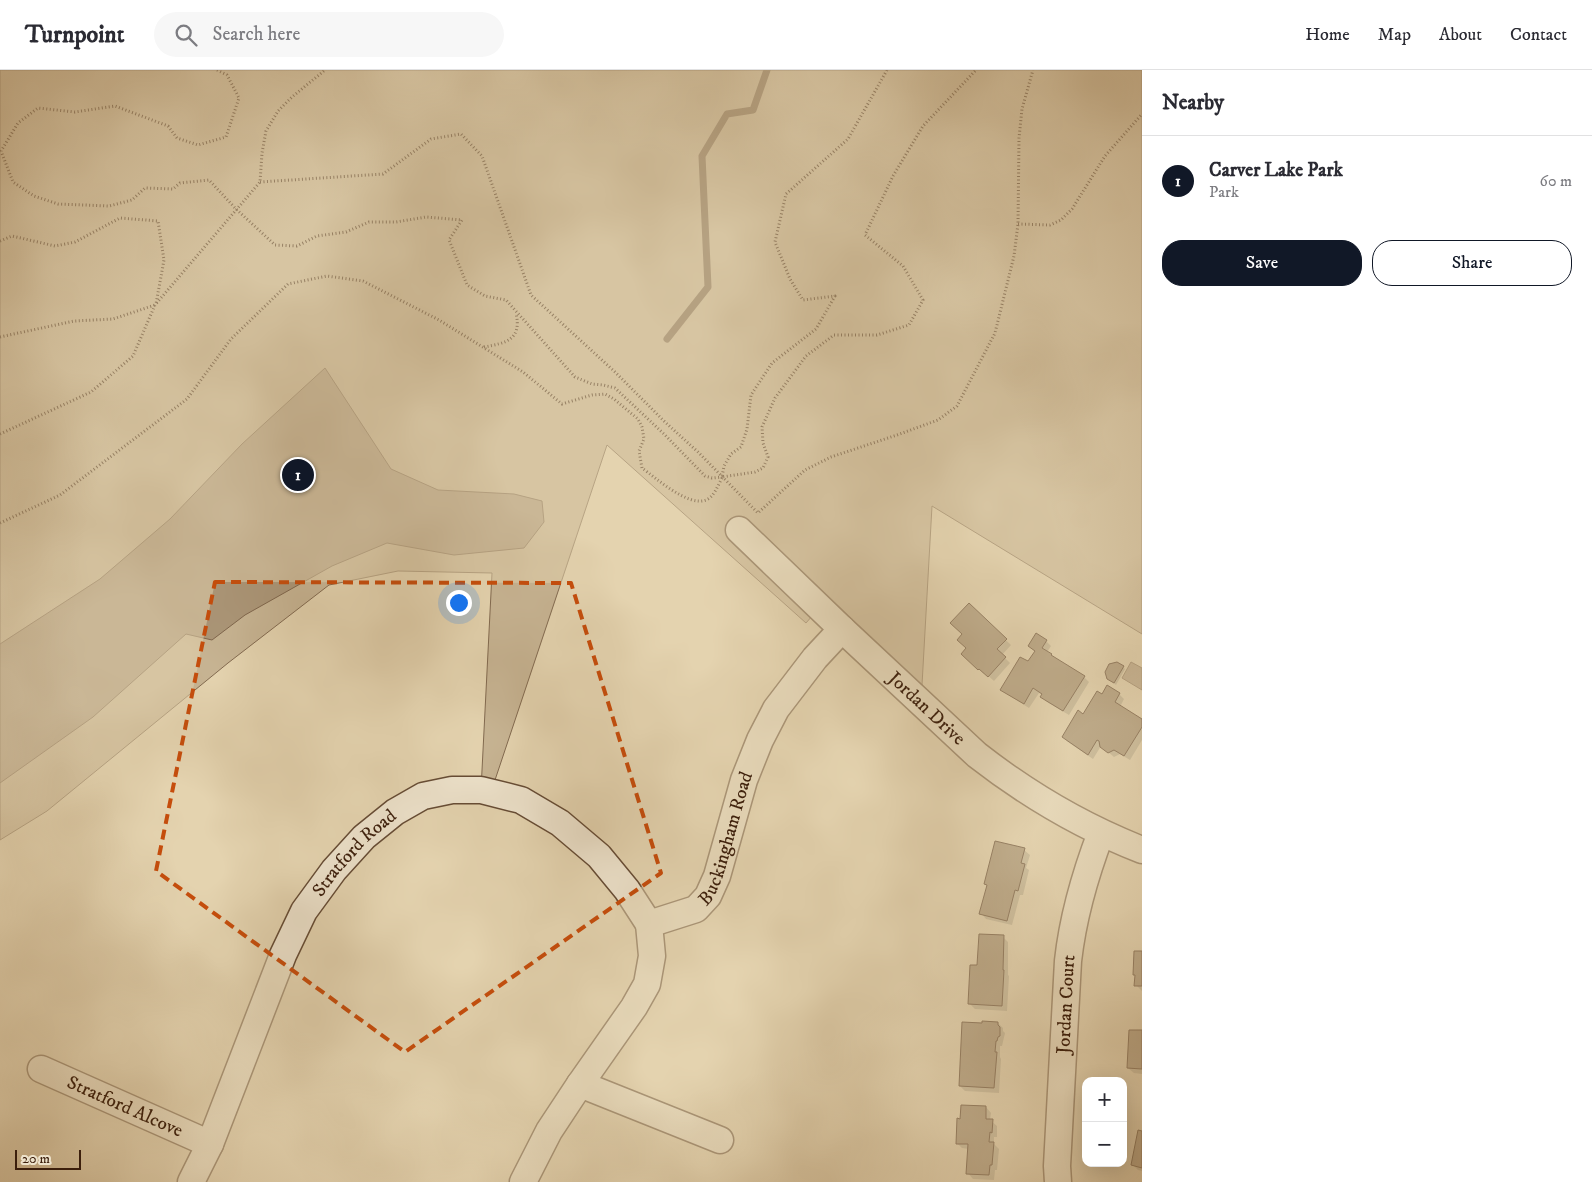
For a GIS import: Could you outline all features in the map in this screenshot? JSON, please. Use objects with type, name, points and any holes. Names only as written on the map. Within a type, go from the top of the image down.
[{"type":"street","name":"Jordan Drive","points":[[739,530],[977,755],[1001,774],[1043,801],[1102,833],[1142,850]]},
{"type":"street","name":"Buckingham Road","points":[[649,924],[696,909],[708,896],[717,876],[744,780],[760,740],[776,710],[815,658],[842,629]]},
{"type":"street","name":"Stratford Road","points":[[192,1182],[210,1144],[283,955],[304,911],[334,870],[364,837],[395,812],[423,796],[452,790],[482,790],[521,800],[560,823],[599,856],[627,890],[649,924]]},
{"type":"street","name":"Jordan Court","points":[[1058,1182],[1057,1156],[1071,936],[1089,864],[1102,833]]},
{"type":"street","points":[[523,1182],[550,1131],[580,1084],[634,1007],[647,984],[652,956],[649,924]]},
{"type":"street","name":"Stratford Alcove","points":[[41,1069],[210,1144]]},
{"type":"street","points":[[580,1084],[720,1140]]},
{"type":"path","points":[[217,70],[227,75],[238,98],[226,137],[198,145],[178,138],[168,126],[115,106],[75,112],[38,108],[18,123],[2,151],[13,182],[34,196],[58,204],[109,206],[132,200],[145,188],[173,189],[180,183],[209,180],[236,209],[275,245],[297,246],[317,236],[346,232],[369,222],[396,222],[426,217],[462,220],[449,240],[467,285],[485,296],[506,300],[575,377],[592,384],[615,388],[705,476],[712,478],[755,472],[763,468],[768,457],[762,427],[775,398],[806,356],[834,335],[877,335],[909,325],[923,300],[903,266],[865,235],[894,176],[923,126],[976,70]]},
{"type":"path","points":[[0,337],[74,321],[114,319],[156,305],[260,182],[266,131],[278,110],[324,70]]},
{"type":"path","points":[[0,523],[60,495],[187,399],[232,339],[288,284],[327,276],[363,281],[439,320],[523,372],[562,404],[592,395],[605,394],[614,399],[638,419],[642,427],[644,439],[639,451],[642,468],[679,494],[694,500],[706,500],[712,496],[731,454],[741,447],[747,429],[751,395],[772,363],[816,328],[834,296],[803,300],[790,279],[775,242],[786,194],[848,139],[887,70]]},
{"type":"path","points":[[739,530],[805,470],[831,457],[938,420],[957,406],[995,334],[1014,256],[1018,224],[1019,138],[1022,109],[1033,70]]},
{"type":"path","points":[[1018,224],[1050,225],[1061,220],[1072,210],[1105,156],[1142,114]]},
{"type":"path","points":[[260,182],[383,174],[431,139],[461,134],[482,156],[531,295],[615,372],[759,512]]},
{"type":"path","points":[[0,241],[12,236],[55,246],[75,242],[120,218],[158,221],[164,260],[156,305],[133,356],[90,392],[0,434]]},
{"type":"path","points":[[483,348],[507,342],[513,336],[517,329],[515,311]]},
{"type":"highlighted area","points":[[215,582],[571,583],[661,873],[405,1052],[156,871]]},
{"type":"shaded area","points":[[0,70],[1142,70],[1142,634],[932,506],[921,703],[819,608],[806,623],[607,445],[491,792],[481,790],[492,573],[398,571],[329,585],[228,663],[47,811],[0,840]]},
{"type":"shaded area","points":[[325,368],[391,469],[438,490],[514,494],[542,501],[544,522],[524,548],[454,555],[387,543],[332,566],[245,615],[212,640],[186,634],[93,717],[0,783],[0,644],[100,579],[170,519],[242,444]]},
{"type":"shaded area","points":[[1131,662],[1142,668],[1142,690],[1122,678]]},
{"type":"building","points":[[969,603],[1007,639],[997,649],[1006,657],[988,677],[961,654],[966,648],[957,640],[962,634],[950,623]]},
{"type":"building","points":[[1036,633],[1047,640],[1042,648],[1085,676],[1063,711],[1040,697],[1042,694],[1033,688],[1024,704],[1000,690],[1020,657],[1028,661],[1035,651],[1028,646]]},
{"type":"building","points":[[1117,662],[1124,666],[1114,683],[1107,679],[1105,672],[1109,664]]},
{"type":"building","points":[[1107,685],[1120,693],[1115,702],[1142,719],[1142,727],[1124,756],[1114,750],[1108,753],[1100,747],[1097,740],[1088,755],[1062,737],[1078,710],[1083,714],[1097,691],[1102,694]]},
{"type":"building","points":[[995,841],[1025,848],[1021,863],[1025,864],[1018,891],[1015,890],[1007,921],[979,914],[987,885],[984,884]]},
{"type":"building","points":[[979,934],[1004,935],[1002,1006],[968,1004],[970,965],[977,965]]},
{"type":"building","points":[[1134,951],[1142,951],[1142,986],[1134,986]]},
{"type":"building","points":[[982,1021],[998,1022],[1000,1027],[1000,1036],[996,1041],[994,1088],[959,1086],[962,1022],[982,1023]]},
{"type":"building","points":[[1129,1030],[1142,1030],[1142,1069],[1127,1068]]},
{"type":"building","points":[[961,1105],[986,1106],[986,1119],[993,1119],[989,1142],[994,1142],[989,1175],[966,1174],[968,1144],[956,1144],[957,1118],[960,1119]]},
{"type":"building","points":[[1138,1130],[1142,1131],[1142,1168],[1131,1165]]},
{"type":"waterway","points":[[667,339],[708,287],[702,156],[727,114],[753,110],[767,70]]},
{"type":"place","name":"Carver Lake Park","points":[[298,475]]}]
